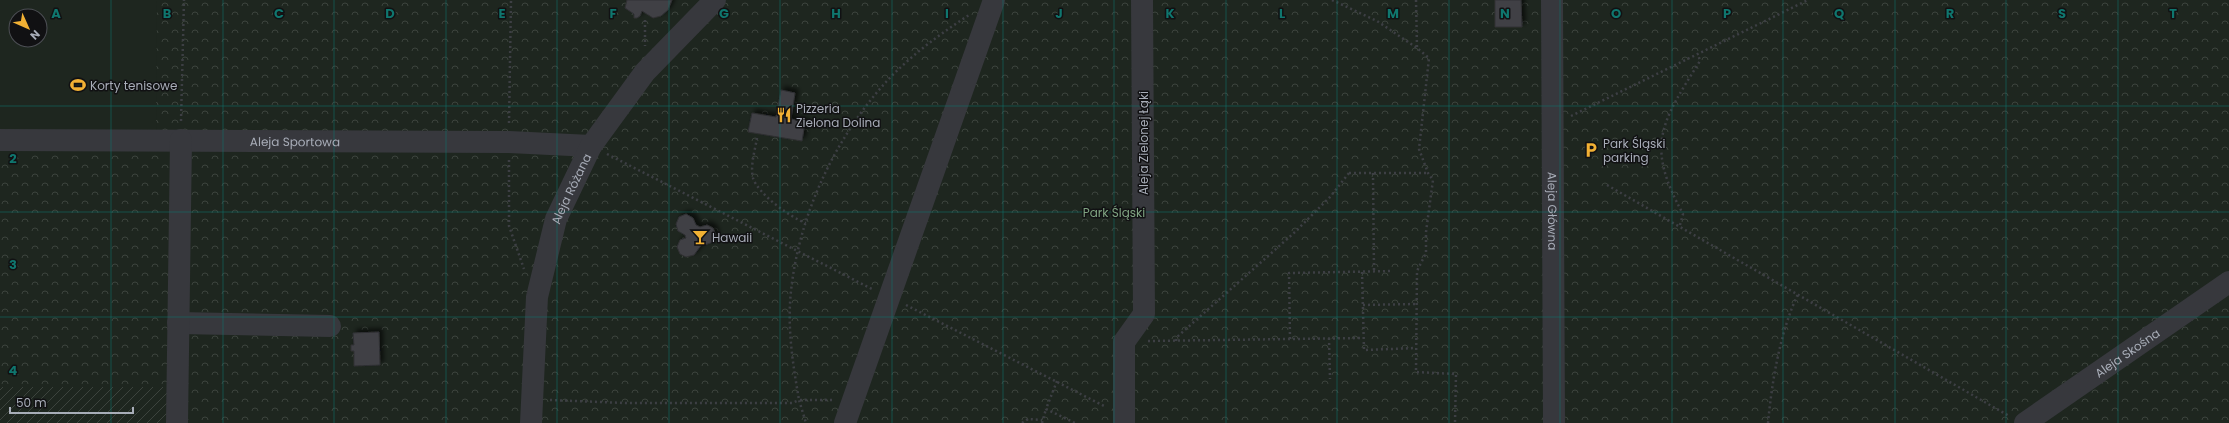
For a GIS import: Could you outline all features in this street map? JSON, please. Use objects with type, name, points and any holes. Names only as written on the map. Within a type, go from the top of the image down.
[{"type":"street","name":"Aleja Różana","points":[[531,423],[537,296],[556,218],[591,146],[645,72],[715,0]]},
{"type":"street","points":[[845,423],[994,0]]},
{"type":"street","name":"Aleja Zielonej Łąki","points":[[1124,342],[1144,314],[1142,0]]},
{"type":"street","name":"Aleja Główna","points":[[1552,0],[1554,423]]},
{"type":"street","name":"Aleja Sportowa","points":[[0,140],[509,142],[591,146]]},
{"type":"street","points":[[177,423],[181,140]]},
{"type":"street","name":"Aleja Skośna","points":[[2018,420],[2229,282]]},
{"type":"street","points":[[178,323],[330,326]]},
{"type":"street","points":[[1124,342],[1129,421]]},
{"type":"path","points":[[181,140],[184,0]]},
{"type":"path","points":[[1332,0],[1377,21],[1429,58],[1418,149],[1428,173],[1433,180],[1426,232],[1426,253],[1417,271],[1416,372],[1456,374],[1455,423]]},
{"type":"path","points":[[1416,0],[1416,48]]},
{"type":"path","points":[[1552,126],[1808,0]]},
{"type":"path","points":[[806,423],[799,400],[790,334],[791,292],[797,251],[806,223],[839,146],[866,106],[887,80],[936,37],[973,12]]},
{"type":"path","points":[[1680,225],[1683,214],[1672,194],[1664,171],[1660,141],[1671,108],[1700,61],[1698,54]]},
{"type":"path","points":[[757,138],[752,169],[753,179],[782,210],[798,221],[806,223]]},
{"type":"path","points":[[591,146],[1057,381],[1129,421]]},
{"type":"path","points":[[1176,341],[1177,337],[1301,226],[1330,197],[1348,173],[1428,173]]},
{"type":"path","points":[[1373,173],[1374,271]]},
{"type":"path","points":[[1608,184],[2018,420]]},
{"type":"path","points":[[1290,339],[1289,273],[1393,271]]},
{"type":"path","points":[[1362,272],[1364,350],[1416,348]]},
{"type":"path","points":[[1768,423],[1780,352],[1788,321],[1798,294]]},
{"type":"path","points":[[1363,305],[1416,304]]},
{"type":"path","points":[[1329,338],[1330,379]]},
{"type":"path","points":[[1124,342],[1363,338]]},
{"type":"path","points":[[1022,423],[1028,419],[1042,422],[1057,381]]},
{"type":"path","points":[[532,400],[625,403],[792,403],[799,400],[853,400]]},
{"type":"path","points":[[1046,409],[1075,423]]},
{"type":"green space","name":"Park Śląski","points":[[0,0],[2229,0],[2229,423],[0,423]]},
{"type":"green space","name":"Korty tenisowe","points":[[0,0],[157,0],[156,130],[0,130]]},
{"type":"green space","points":[[0,387],[170,387],[169,423],[0,423]]},
{"type":"building","points":[[627,0],[672,0],[668,10],[661,16],[653,18],[642,11],[640,16],[634,18],[634,14],[625,8]]},
{"type":"building","points":[[1495,0],[1521,0],[1522,27],[1495,27]]},
{"type":"building","name":"Pizzeria Zielona Dolina","points":[[781,90],[795,93],[791,119],[805,122],[802,141],[748,132],[752,113],[776,117]]},
{"type":"building","name":"Hawaii","points":[[686,214],[693,218],[696,225],[700,227],[707,225],[713,228],[716,235],[713,242],[705,245],[702,244],[694,255],[686,257],[680,254],[677,247],[680,240],[686,238],[685,235],[678,231],[676,224],[679,217]]},
{"type":"building","points":[[379,332],[380,365],[354,366],[354,351],[351,351],[351,345],[354,345],[353,333]]},
{"type":"place","name":"Korty tenisowe","points":[[78,85]]},
{"type":"place","name":"Pizzeria Zielona Dolina","points":[[784,115]]},
{"type":"place","name":"Park Śląski parking","points":[[1591,150]]},
{"type":"place","name":"Hawaii","points":[[700,237]]}]
